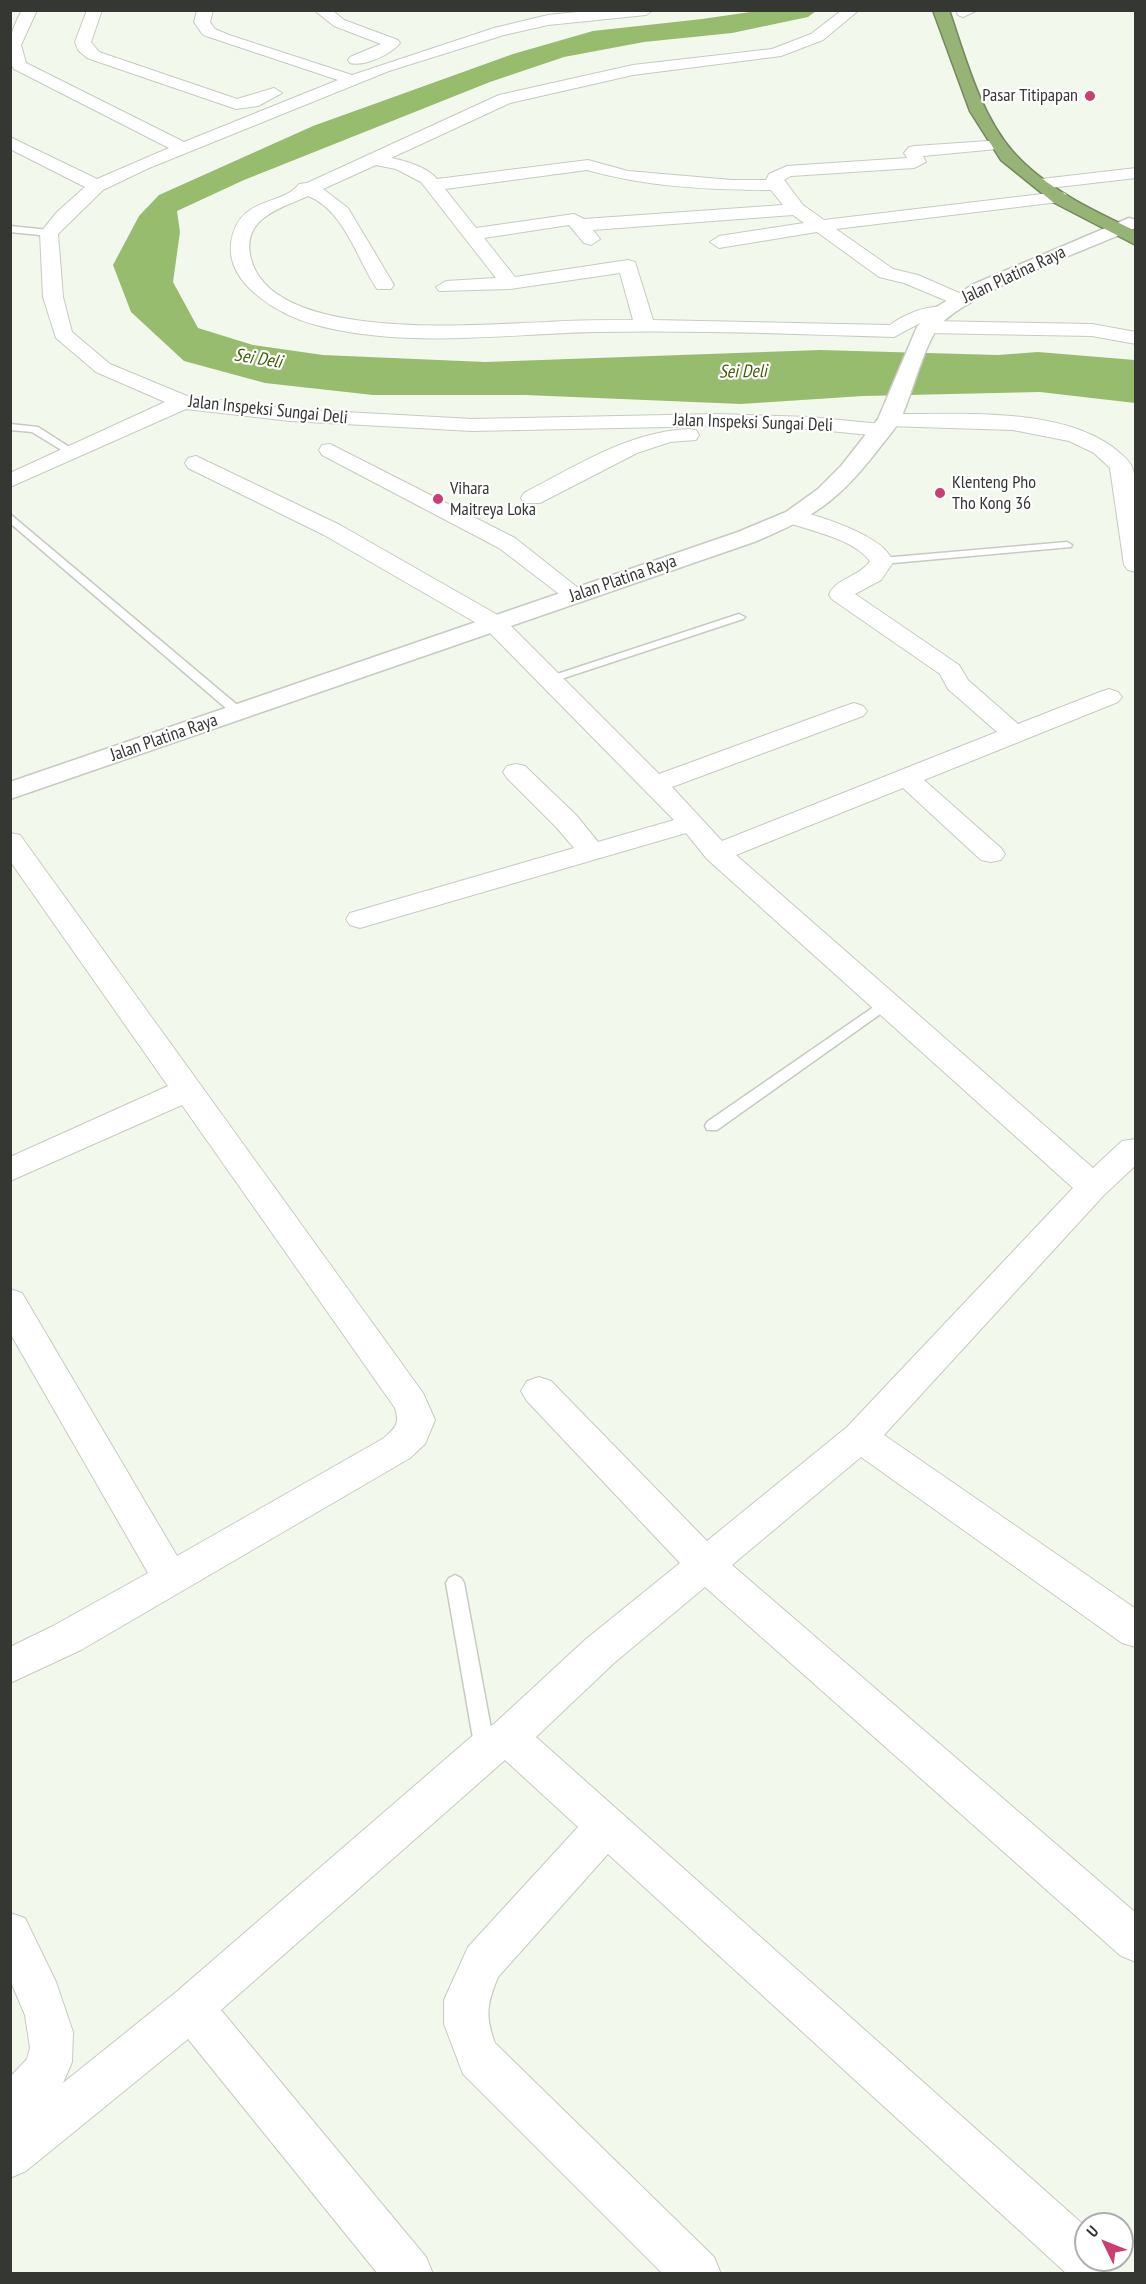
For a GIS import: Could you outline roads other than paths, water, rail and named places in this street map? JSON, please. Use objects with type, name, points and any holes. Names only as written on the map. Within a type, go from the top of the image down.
[{"type":"highway","points":[[941,10],[960,66],[997,144],[1041,184],[1060,189],[1129,230]]},
{"type":"highway","points":[[965,11],[970,33]]},
{"type":"highway","points":[[960,66],[982,65]]},
{"type":"highway","points":[[1023,148],[1060,189]]},
{"type":"main road","name":"Jalan Platina Raya","points":[[10,791],[746,537],[794,518],[839,482],[883,425],[925,330],[942,312],[958,300],[1129,230]]},
{"type":"street","points":[[30,10],[12,47],[11,56],[20,66],[183,148]]},
{"type":"street","points":[[95,10],[84,47],[101,58],[236,104],[252,102],[389,47],[392,43],[339,23],[321,10]]},
{"type":"street","points":[[205,10],[202,22],[209,32],[353,80]]},
{"type":"street","points":[[50,233],[63,216],[96,186],[183,148],[353,80],[453,44],[500,31],[548,20],[646,10]]},
{"type":"street","points":[[852,10],[817,37],[775,53],[633,70],[519,95],[305,188],[251,218],[240,246],[244,267],[254,282],[292,309],[320,321],[413,330],[645,326],[894,331],[911,319],[942,312]]},
{"type":"street","points":[[10,142],[96,186]]},
{"type":"street","points":[[958,300],[911,279],[886,273],[797,209],[776,185],[776,178],[787,171],[914,163],[917,162],[913,153],[915,151],[997,144]]},
{"type":"street","points":[[373,159],[412,169],[432,185],[510,283]]},
{"type":"street","points":[[432,185],[588,165],[627,176],[732,185],[776,185]]},
{"type":"street","points":[[719,242],[1060,189],[1136,173]]},
{"type":"street","points":[[305,188],[323,195],[342,212],[384,285]]},
{"type":"street","points":[[471,234],[572,219],[578,219],[586,233],[797,209]]},
{"type":"street","name":"Jalan Inspeksi Sungai Deli","points":[[50,233],[53,297],[63,334],[103,368],[183,402],[290,415],[449,424],[716,420],[883,425]]},
{"type":"street","points":[[446,287],[510,283],[628,266],[645,326]]},
{"type":"street","points":[[925,330],[1092,330],[1136,338]]},
{"type":"street","points":[[10,481],[183,402]]},
{"type":"street","points":[[532,498],[639,445],[670,435],[883,425],[1035,425],[1078,438],[1113,455],[1121,466],[1136,565]]},
{"type":"street","points":[[330,450],[507,543],[575,595]]},
{"type":"street","points":[[196,463],[332,530],[494,623],[551,678],[652,785],[692,823],[717,853],[888,1002],[1093,1187]]},
{"type":"street","points":[[794,518],[864,543],[877,551],[882,561],[873,575],[842,591],[841,595],[950,670],[957,684],[1015,735]]},
{"type":"street","points":[[717,853],[908,779],[1109,697]]},
{"type":"street","points":[[652,785],[854,711]]},
{"type":"street","points":[[516,772],[567,822],[590,850]]},
{"type":"street","points":[[908,779],[991,854]]},
{"type":"street","points":[[360,919],[590,850],[692,823]]},
{"type":"street","points":[[10,841],[411,1403],[417,1420],[412,1434],[397,1448],[67,1638],[10,1666]]},
{"type":"street","points":[[10,1170],[189,1089]]},
{"type":"street","points":[[10,2154],[191,2008],[600,1651],[860,1437],[1093,1187],[1135,1149]]},
{"type":"street","points":[[10,1302],[170,1577]]},
{"type":"street","points":[[539,1391],[706,1565],[1136,1941]]},
{"type":"street","points":[[860,1437],[1136,1631]]},
{"type":"street","points":[[496,1743],[607,1825],[1074,2249]]},
{"type":"street","points":[[607,1825],[483,1962],[466,2000],[466,2024],[479,2058],[697,2274]]},
{"type":"street","points":[[10,1933],[49,2021],[54,2042],[50,2062],[34,2087],[10,2106]]},
{"type":"street","points":[[191,2008],[409,2274]]},
{"type":"lane","points":[[10,229],[50,233]]},
{"type":"lane","points":[[10,427],[34,429],[72,452]]},
{"type":"lane","points":[[10,517],[238,712]]},
{"type":"lane","points":[[882,561],[1067,545]]},
{"type":"lane","points":[[551,678],[739,617]]},
{"type":"lane","points":[[712,1126],[888,1002]]},
{"type":"lane","points":[[454,1583],[496,1743]]},
{"type":"water","name":"Sei Deli","points":[[757,11],[816,11],[808,17],[732,33],[644,42],[564,57],[490,82],[244,180],[177,211],[180,232],[173,282],[198,328],[253,345],[323,355],[485,362],[820,350],[998,355],[1038,352],[1135,360],[1135,403],[1040,392],[863,396],[741,404],[525,395],[373,395],[265,383],[184,361],[131,312],[113,265],[139,216],[159,195],[313,126],[513,54],[593,31]]},
{"type":"place","name":"Pasar Titipapan","points":[[1090,96]]},
{"type":"place","name":"Klenteng Pho Tho Kong 36","points":[[940,493]]},
{"type":"place","name":"Vihara Maitreya Loka","points":[[438,499]]}]
